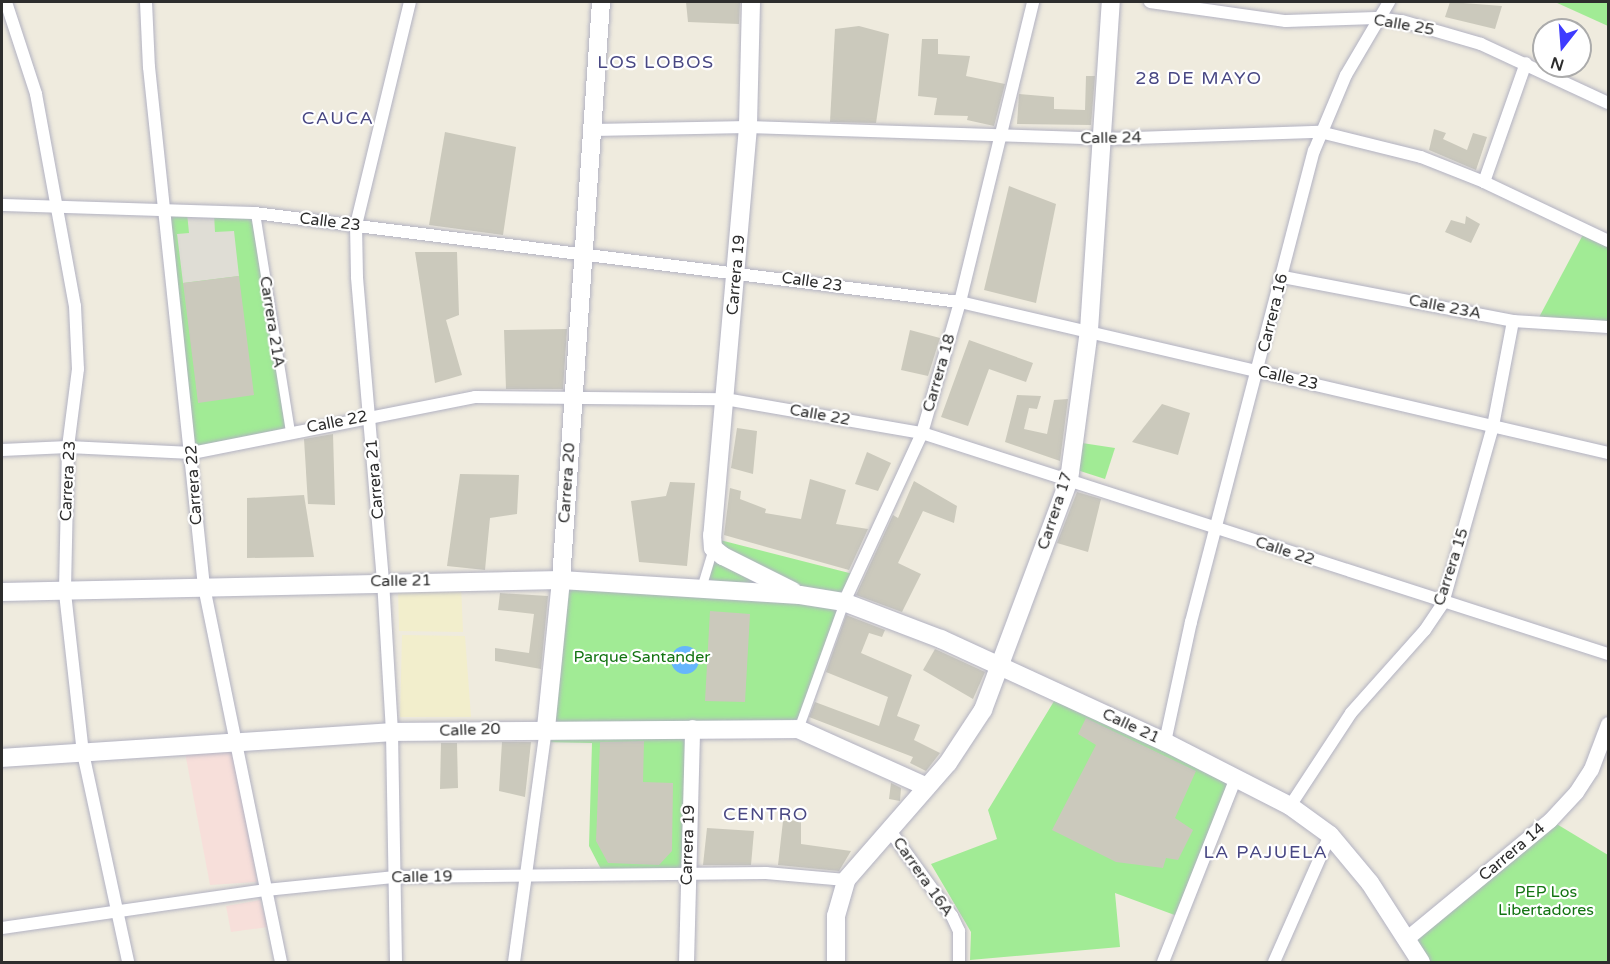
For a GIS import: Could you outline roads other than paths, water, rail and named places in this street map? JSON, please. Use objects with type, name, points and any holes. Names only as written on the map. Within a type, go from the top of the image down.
[{"type":"main road","name":"Carrera 20","points":[[546,728],[561,580],[601,2]]},
{"type":"main road","name":"Carrera 19","points":[[713,548],[748,127],[751,2]]},
{"type":"main road","name":"Carrera 17","points":[[836,963],[836,916],[846,880],[888,828],[927,787],[965,741],[1001,666],[1069,480],[1089,330],[1104,139],[1111,2]]},
{"type":"main road","name":"Calle 21","points":[[713,548],[800,595]]},
{"type":"main road","name":"Calle 21","points":[[2,592],[65,593],[383,581],[561,580],[800,595],[844,602],[1001,666],[1165,742],[1290,806],[1330,835],[1370,883],[1407,938]]},
{"type":"main road","name":"Calle 20","points":[[2,758],[392,732],[546,728],[798,729],[927,787]]},
{"type":"main road","points":[[1407,938],[1421,963]]},
{"type":"street","name":"Carrera 23","points":[[6,2],[36,94],[75,306],[78,359],[69,447],[65,593],[83,753],[128,963]]},
{"type":"street","name":"Carrera 22","points":[[146,2],[149,67],[192,453],[204,587],[281,963]]},
{"type":"street","name":"Carrera 21","points":[[396,963],[392,732],[356,225],[410,2]]},
{"type":"street","name":"Carrera 18","points":[[798,729],[844,602],[922,433],[960,303],[1033,2]]},
{"type":"street","name":"Calle 25","points":[[1150,2],[1286,21],[1377,18],[1435,30],[1526,63],[1608,103]]},
{"type":"street","name":"Carrera 16","points":[[1165,742],[1215,528],[1320,132],[1377,18],[1389,2]]},
{"type":"street","points":[[1484,182],[1526,63]]},
{"type":"street","name":"Calle 24","points":[[593,130],[748,127],[1104,139],[1320,132],[1421,157],[1484,182],[1608,241]]},
{"type":"street","name":"Calle 23","points":[[2,205],[165,213],[255,213],[582,257],[737,272],[960,303],[1089,330],[1608,453]]},
{"type":"street","name":"Carrera 21A","points":[[255,213],[290,431]]},
{"type":"street","name":"Calle 23A","points":[[1282,276],[1513,321],[1608,327]]},
{"type":"street","name":"Carrera 15","points":[[1290,806],[1352,713],[1425,630],[1443,603],[1493,426],[1513,321]]},
{"type":"street","name":"Calle 22","points":[[2,450],[69,447],[192,453],[369,415],[475,397],[725,399],[922,433],[1443,603],[1608,654]]},
{"type":"street","points":[[701,588],[713,548]]},
{"type":"street","name":"Carrera 14","points":[[1407,938],[1550,820],[1576,792],[1590,769],[1608,724]]},
{"type":"street","name":"Carrera 19","points":[[686,963],[692,727]]},
{"type":"street","name":"Carrera 20","points":[[514,963],[546,728]]},
{"type":"street","points":[[1162,963],[1236,778]]},
{"type":"street","name":"Carrera 16A","points":[[888,828],[952,916],[959,931],[959,963]]},
{"type":"street","points":[[1274,963],[1330,835]]},
{"type":"street","name":"Calle 19","points":[[2,928],[266,890],[394,877],[766,873],[846,880]]},
{"type":"water","points":[[685,646],[695,650],[699,660],[695,670],[685,674],[675,670],[671,660],[675,650]]},
{"type":"district","name":"LOS LOBOS","points":[[656,62]]},
{"type":"district","name":"28 DE MAYO","points":[[1199,78]]},
{"type":"district","name":"CAUCA","points":[[338,118]]},
{"type":"district","name":"CENTRO","points":[[766,814]]},
{"type":"district","name":"LA PAJUELA","points":[[1266,852]]},
{"type":"park label","name":"Parque Santander","points":[[642,657]]},
{"type":"park label","name":"PEP Los Libertadores","points":[[1546,901]]}]
